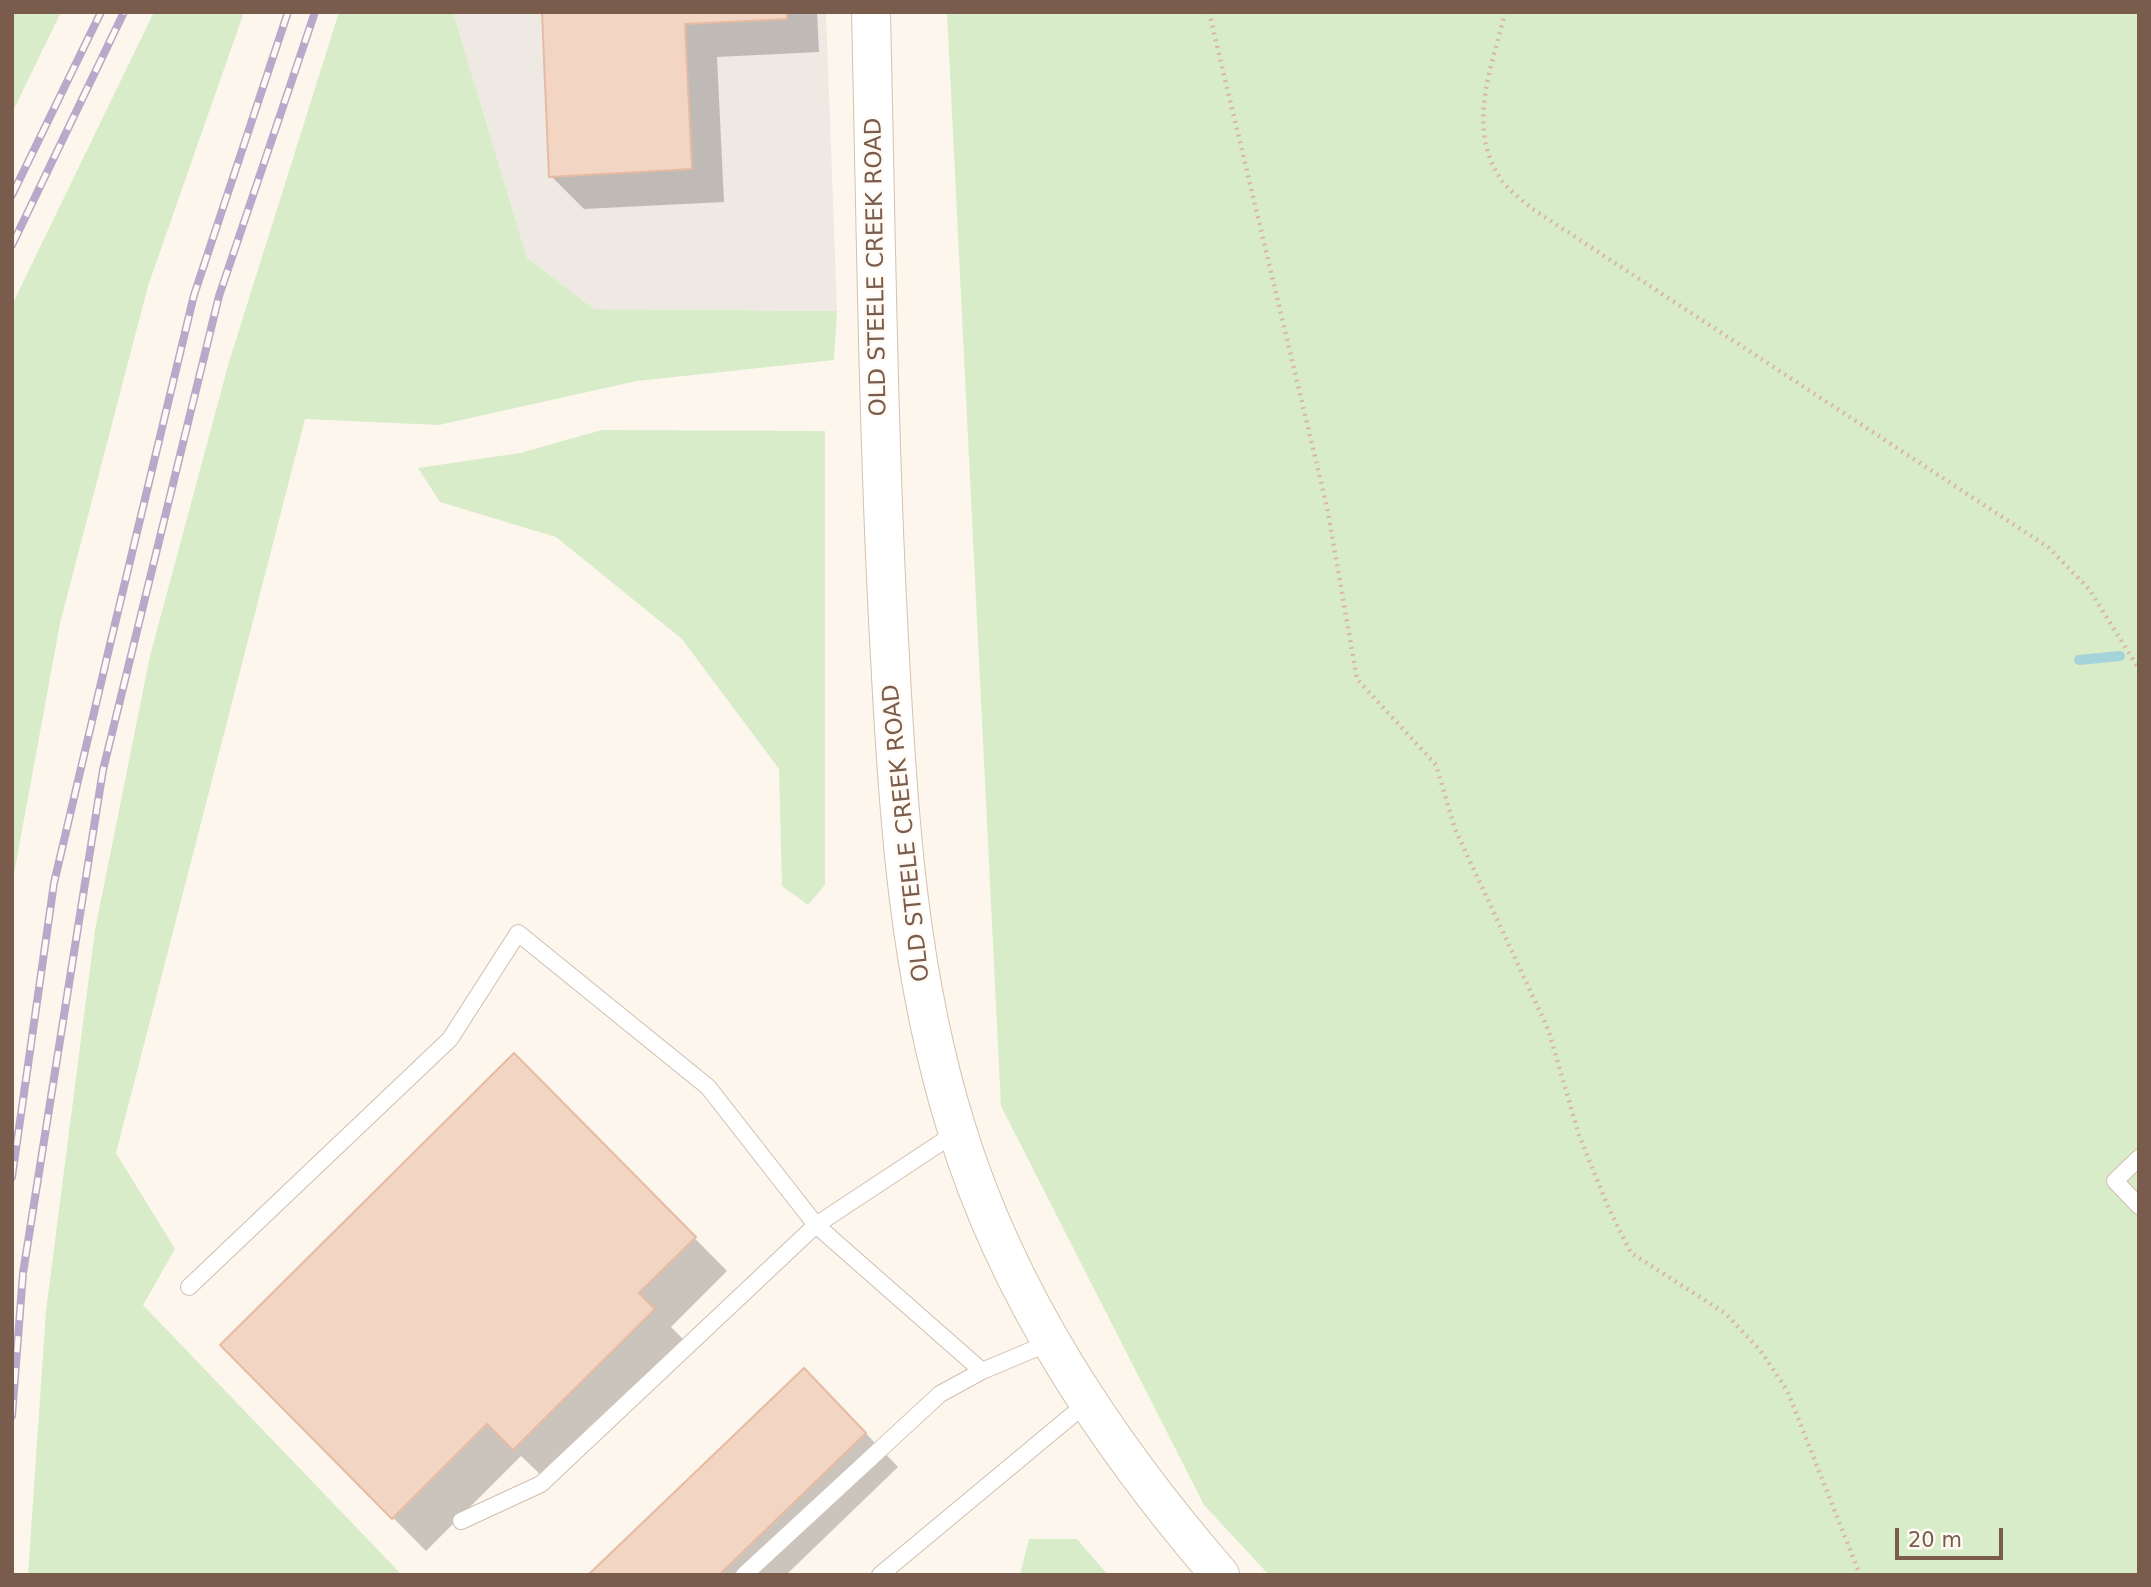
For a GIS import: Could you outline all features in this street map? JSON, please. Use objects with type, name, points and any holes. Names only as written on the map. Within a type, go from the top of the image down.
[{"type":"main road","name":"OLD STEELE CREEK ROAD","points":[[871,12],[884,552],[896,766],[914,939],[931,1034],[957,1132],[1001,1240],[1051,1342],[1088,1402],[1162,1508],[1220,1575]]},
{"type":"lane","points":[[189,1287],[450,1040],[518,933],[708,1087],[816,1225],[982,1371]]},
{"type":"lane","points":[[461,1521],[541,1484],[816,1225],[957,1132]]},
{"type":"lane","points":[[2139,1158],[2115,1181],[2139,1206]]},
{"type":"lane","points":[[744,1575],[940,1394],[982,1371],[1051,1342]]},
{"type":"lane","points":[[880,1575],[1088,1402]]},
{"type":"path","points":[[1209,12],[1327,508],[1357,679],[1436,765],[1455,829],[1548,1029],[1579,1135],[1609,1209],[1631,1253],[1726,1314],[1760,1350],[1787,1390],[1860,1575]]},
{"type":"path","points":[[1505,12],[1481,118],[1486,151],[1501,180],[1531,208],[2048,547],[2090,589],[2139,669]]},
{"type":"shaded area","points":[[453,12],[826,12],[837,311],[594,309],[527,258]]},
{"type":"green space","points":[[12,12],[61,12],[12,113]]},
{"type":"green space","points":[[154,12],[244,12],[148,286],[60,623],[12,885],[12,305]]},
{"type":"green space","points":[[339,12],[453,12],[527,258],[594,309],[837,311],[834,360],[637,381],[439,425],[305,419],[116,1153],[175,1249],[143,1305],[402,1575],[28,1575],[46,1311],[95,930],[150,656],[229,362]]},
{"type":"green space","points":[[947,12],[2139,12],[2139,1575],[1269,1575],[1204,1505],[1001,1106]]},
{"type":"green space","points":[[602,430],[825,431],[825,885],[808,905],[782,886],[779,769],[682,639],[556,537],[440,502],[418,468],[520,453]]},
{"type":"green space","points":[[1029,1539],[1077,1539],[1108,1575],[1020,1575]]},
{"type":"building","points":[[542,12],[787,12],[787,19],[685,24],[692,169],[549,177]]},
{"type":"building","points":[[514,1053],[696,1237],[639,1293],[655,1309],[513,1450],[487,1424],[392,1519],[220,1345]]},
{"type":"building","points":[[804,1368],[866,1433],[719,1575],[588,1575]]},
{"type":"waterway","points":[[2079,660],[2120,656]]},
{"type":"railway","points":[[12,195],[101,12]]},
{"type":"railway","points":[[12,245],[124,12]]},
{"type":"railway","points":[[12,1177],[54,883],[108,653],[194,295],[288,12]]},
{"type":"railway","points":[[12,1416],[23,1273],[103,770],[219,296],[315,12]]}]
